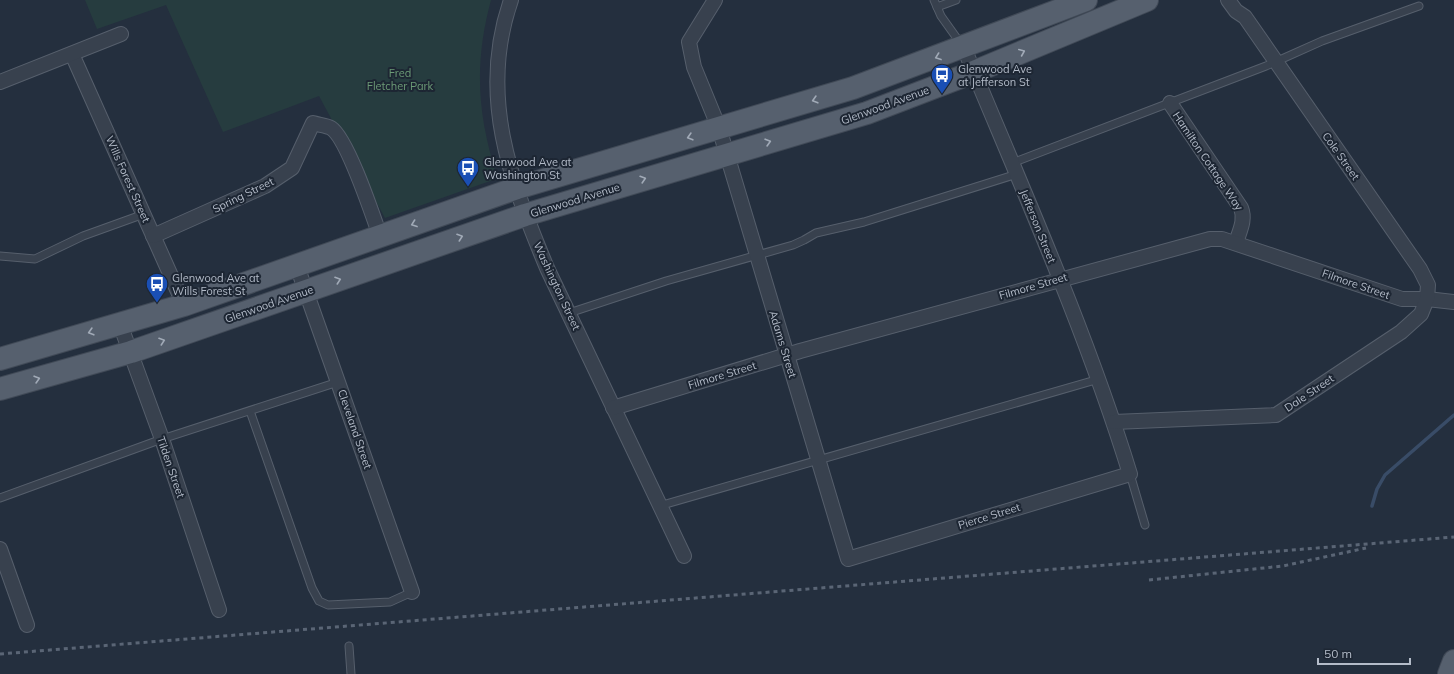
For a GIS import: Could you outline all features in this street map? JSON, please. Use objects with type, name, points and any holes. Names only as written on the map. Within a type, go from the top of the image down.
[{"type":"main road","points":[[0,359],[184,305],[516,188],[854,88],[964,48],[1051,8],[1086,0]]},
{"type":"main road","name":"Glenwood Avenue","points":[[0,389],[131,352],[525,215],[867,113],[974,72],[1146,0]]},
{"type":"main road","points":[[184,305],[193,330]]},
{"type":"main road","points":[[1449,674],[1454,661]]},
{"type":"street","name":"Washington Street","points":[[511,0],[503,24],[497,58],[497,79],[498,114],[516,188],[525,215],[547,268],[684,556]]},
{"type":"street","name":"Adams Street","points":[[714,0],[689,42],[694,67],[719,128],[848,559]]},
{"type":"street","name":"Cole Street","points":[[1228,0],[1236,11],[1245,17],[1420,268],[1428,285],[1427,299]]},
{"type":"street","name":"Cole Street","points":[[1238,0],[1243,7],[1245,17]]},
{"type":"street","points":[[0,82],[121,34]]},
{"type":"street","name":"Jefferson Street","points":[[964,48],[1099,379],[1130,474]]},
{"type":"street","name":"Wills Forest Street","points":[[72,54],[184,305]]},
{"type":"street","name":"Hamilton Cottage Way","points":[[1170,103],[1244,214],[1236,243]]},
{"type":"street","name":"Spring Street","points":[[153,236],[265,186],[292,168],[313,123],[332,128],[342,142],[357,174],[380,236]]},
{"type":"street","name":"Filmore Street","points":[[613,408],[787,355],[1210,238],[1222,238],[1402,299],[1427,299],[1454,302]]},
{"type":"street","name":"Cleveland Street","points":[[297,266],[412,592]]},
{"type":"street","name":"Dale Street","points":[[1114,422],[1276,415],[1401,332],[1421,314],[1427,299]]},
{"type":"street","name":"Tilden Street","points":[[120,324],[162,439],[219,610]]},
{"type":"street","name":"Pierce Street","points":[[848,559],[1130,474]]},
{"type":"street","points":[[0,549],[27,625]]},
{"type":"lane","points":[[956,0],[936,4],[941,16],[964,48]]},
{"type":"lane","points":[[569,313],[666,281],[756,254],[793,245],[816,233],[864,222],[1014,168],[1170,103],[1276,62],[1322,41],[1419,6]]},
{"type":"lane","points":[[0,256],[35,259],[82,236],[144,214]]},
{"type":"lane","points":[[659,506],[1099,379]]},
{"type":"lane","points":[[0,498],[162,439],[338,382]]},
{"type":"lane","points":[[250,411],[312,588],[319,600],[328,605],[390,602],[412,592]]},
{"type":"lane","points":[[1130,474],[1145,525]]},
{"type":"lane","points":[[349,646],[351,674]]},
{"type":"green space","name":"Fred Fletcher Park","points":[[85,0],[491,0],[482,45],[480,88],[485,131],[497,176],[493,180],[385,218],[319,96],[223,132],[166,5],[97,29]]},
{"type":"waterway","points":[[1372,506],[1377,489],[1385,475],[1454,415]]},
{"type":"railway","points":[[0,654],[1454,537]]},
{"type":"railway","points":[[1149,580],[1283,566],[1366,548]]},
{"type":"place","name":"Glenwood Ave at Jefferson St","points":[[942,94]]},
{"type":"place","name":"Glenwood Ave at Washington St","points":[[468,188]]},
{"type":"place","name":"Glenwood Ave at Wills Forest St","points":[[157,304]]}]
